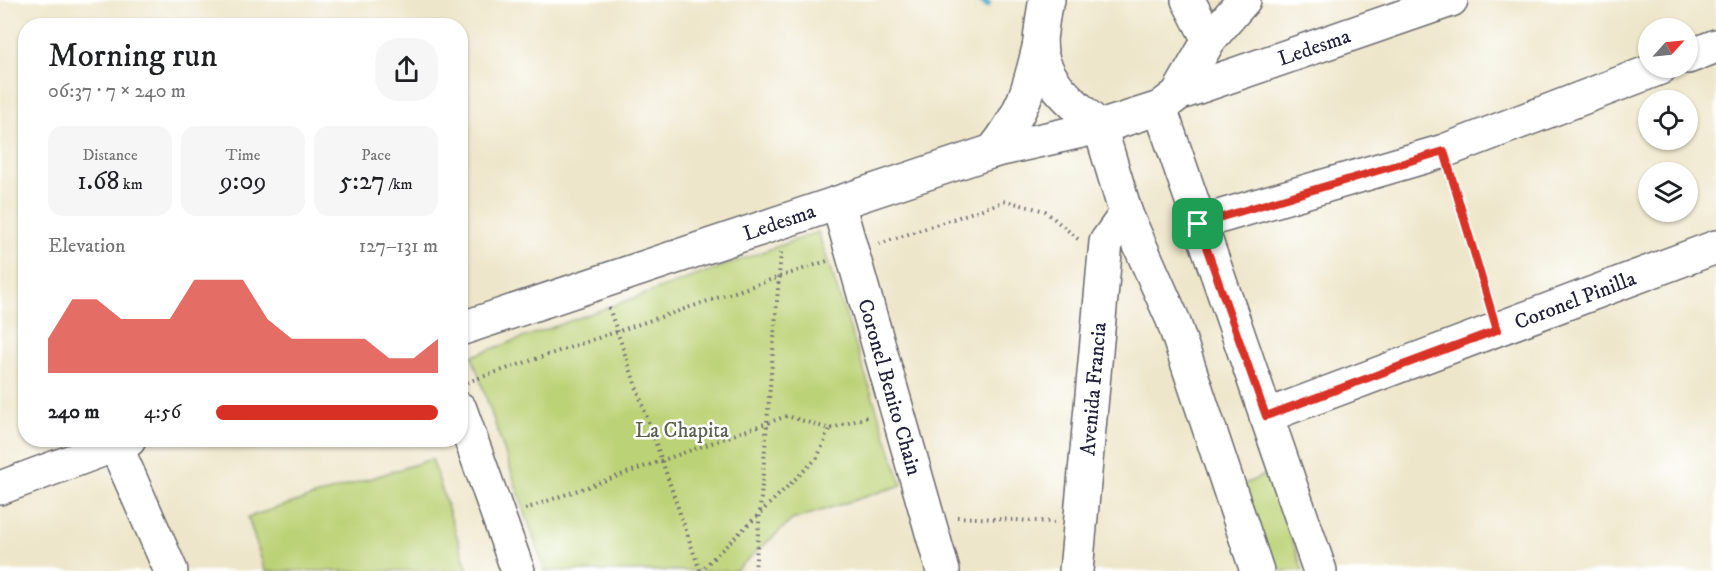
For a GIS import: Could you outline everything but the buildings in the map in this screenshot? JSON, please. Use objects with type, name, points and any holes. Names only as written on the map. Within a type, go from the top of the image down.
[{"type":"street","points":[[993,151],[1016,123],[1031,84],[1045,4],[1048,0]]},
{"type":"street","points":[[1188,0],[1226,20],[1239,48],[1261,65]]},
{"type":"street","name":"Ledesma","points":[[468,326],[993,151],[1100,127],[1261,65],[1451,0]]},
{"type":"street","points":[[1226,20],[1169,101],[1198,224],[1320,571]]},
{"type":"street","points":[[1040,43],[1047,70],[1062,94],[1100,127],[1126,214],[1173,320],[1257,571]]},
{"type":"street","points":[[1698,53],[1716,46]]},
{"type":"street","points":[[1198,224],[1444,151],[1638,76]]},
{"type":"street","name":"Coronel Benito Chain","points":[[838,203],[943,571]]},
{"type":"street","name":"Avenida Francia","points":[[1076,571],[1106,242],[1126,214]]},
{"type":"street","name":"Coronel Pinilla","points":[[1266,416],[1716,247]]},
{"type":"street","points":[[468,432],[518,571]]},
{"type":"street","points":[[0,488],[109,447]]},
{"type":"street","points":[[124,447],[171,571]]},
{"type":"path","points":[[1444,151],[1497,330]]},
{"type":"path","points":[[755,571],[784,221]]},
{"type":"path","points":[[600,282],[700,571],[817,458],[830,429]]},
{"type":"path","points":[[499,519],[787,416],[830,429],[896,408]]},
{"type":"path","points":[[927,516],[1061,522]]},
{"type":"green space","name":"La Chapita","points":[[818,232],[902,485],[792,520],[735,571],[545,571],[472,356]]},
{"type":"green space","points":[[432,459],[468,571],[265,571],[248,517]]},
{"type":"green space","points":[[1269,473],[1303,571],[1267,571],[1238,487]]},
{"type":"waterway","points":[[982,0],[987,4]]},
{"type":"route","points":[[1444,151],[1497,330],[1266,416],[1198,224],[1444,151]]}]
